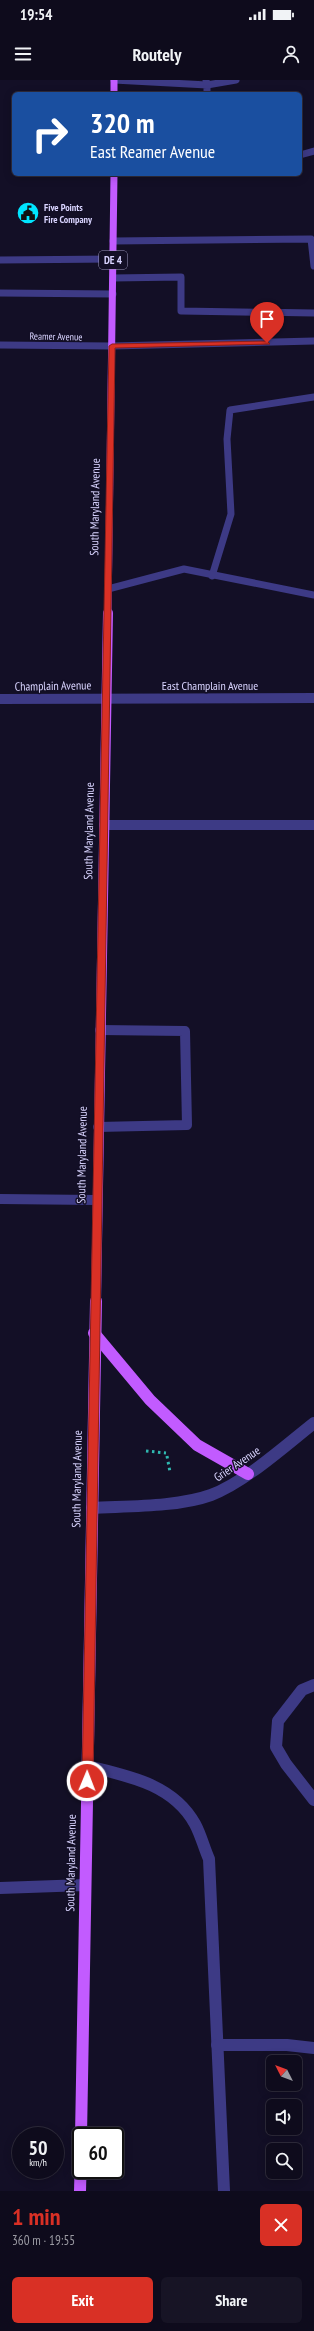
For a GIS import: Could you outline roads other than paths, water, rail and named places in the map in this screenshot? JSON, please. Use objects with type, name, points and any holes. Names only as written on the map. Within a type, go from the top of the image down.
[{"type":"main road","points":[[114,80],[114,92]]},
{"type":"main road","name":"South Maryland Avenue","points":[[81,2127],[96,1200],[107,698],[114,176]]},
{"type":"main road","points":[[94,1333],[150,1400],[197,1445],[248,1474]]},
{"type":"main road","points":[[80,2179],[80,2191]]},
{"type":"street","points":[[114,80],[207,83],[236,80]]},
{"type":"street","points":[[302,154],[314,151]]},
{"type":"street","points":[[113,241],[311,240],[314,266]]},
{"type":"street","points":[[0,260],[113,259]]},
{"type":"street","points":[[113,278],[181,277],[181,311],[314,313]]},
{"type":"street","points":[[0,293],[113,294]]},
{"type":"street","name":"Reamer Avenue","points":[[0,345],[112,346],[314,342]]},
{"type":"street","points":[[212,576],[231,514],[227,439],[230,410],[314,397]]},
{"type":"street","points":[[108,589],[184,570],[314,595]]},
{"type":"street","name":"East Champlain Avenue","points":[[107,698],[314,698]]},
{"type":"street","name":"Champlain Avenue","points":[[0,699],[107,698]]},
{"type":"street","points":[[104,825],[314,825]]},
{"type":"street","points":[[98,1127],[187,1126],[185,1031],[100,1030]]},
{"type":"street","points":[[0,1199],[96,1200]]},
{"type":"street","name":"Grier Avenue","points":[[92,1508],[170,1503],[211,1495],[230,1486],[248,1474],[314,1423]]},
{"type":"street","points":[[314,1685],[302,1690],[278,1721],[276,1747],[286,1764],[314,1800]]},
{"type":"street","points":[[87,1766],[150,1782],[175,1798],[195,1824],[208,1859],[224,2191]]},
{"type":"street","points":[[0,1888],[85,1885]]},
{"type":"street","points":[[217,2045],[287,2045],[314,2048]]},
{"type":"place","name":"Five Points Fire Company","points":[[28,213]]}]
